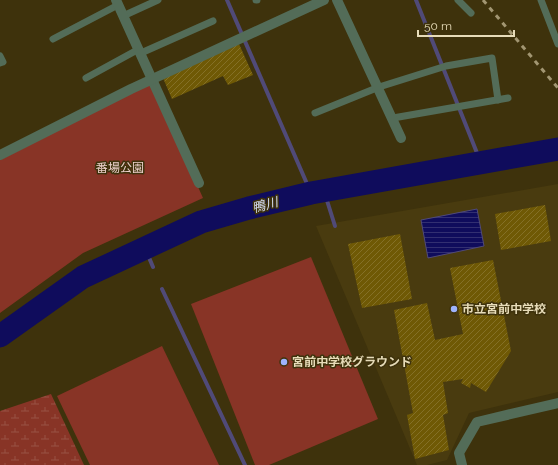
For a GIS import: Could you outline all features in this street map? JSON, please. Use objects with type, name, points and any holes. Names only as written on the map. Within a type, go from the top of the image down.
[{"type":"street","points":[[0,155],[153,78],[324,0]]},
{"type":"street","points":[[337,0],[379,87],[401,138]]},
{"type":"street","points":[[117,3],[153,78],[199,183]]},
{"type":"street","points":[[462,465],[459,453],[477,422],[558,403]]},
{"type":"lane","points":[[123,16],[158,0]]},
{"type":"lane","points":[[458,0],[471,13]]},
{"type":"lane","points":[[541,0],[558,44]]},
{"type":"lane","points":[[52,39],[117,3]]},
{"type":"lane","points":[[86,78],[140,51],[214,21]]},
{"type":"lane","points":[[0,56],[3,62],[0,63]]},
{"type":"lane","points":[[315,113],[379,87],[446,66],[492,58],[498,100]]},
{"type":"lane","points":[[393,118],[508,98]]},
{"type":"shaded area","name":"市立宮前中学校","points":[[558,184],[558,392],[469,413],[447,460],[427,465],[417,465],[316,226]]},
{"type":"shaded area","points":[[477,209],[484,246],[428,258],[421,220]]},
{"type":"green space","name":"番場公園","points":[[151,82],[203,198],[83,253],[0,313],[0,160]]},
{"type":"green space","name":"宮前中学校グラウンド","points":[[311,257],[378,419],[269,465],[255,465],[191,304]]},
{"type":"green space","points":[[162,346],[219,465],[90,465],[57,396]]},
{"type":"green space","points":[[51,394],[84,465],[0,465],[0,411]]},
{"type":"building","points":[[239,44],[253,75],[228,85],[223,76],[172,99],[163,78]]},
{"type":"building","points":[[545,205],[551,241],[501,250],[495,214]]},
{"type":"building","points":[[400,234],[412,299],[362,308],[348,244]]},
{"type":"building","points":[[493,260],[511,351],[486,392],[471,383],[470,388],[461,383],[463,379],[443,382],[448,413],[443,415],[449,450],[415,459],[407,415],[413,413],[394,310],[427,303],[435,340],[463,334],[450,268]]},
{"type":"waterway","points":[[227,0],[311,193]]},
{"type":"waterway","points":[[416,0],[481,163]]},
{"type":"waterway","name":"鴨川","points":[[0,336],[83,277],[201,222],[249,208],[311,193],[558,149]]},
{"type":"waterway","points":[[324,191],[335,226]]},
{"type":"waterway","points":[[145,248],[153,267]]},
{"type":"waterway","points":[[162,289],[245,465]]},
{"type":"railway","points":[[483,0],[558,88]]},
{"type":"place","name":"市立宮前中学校","points":[[454,309]]},
{"type":"place","name":"宮前中学校グラウンド","points":[[284,362]]}]
